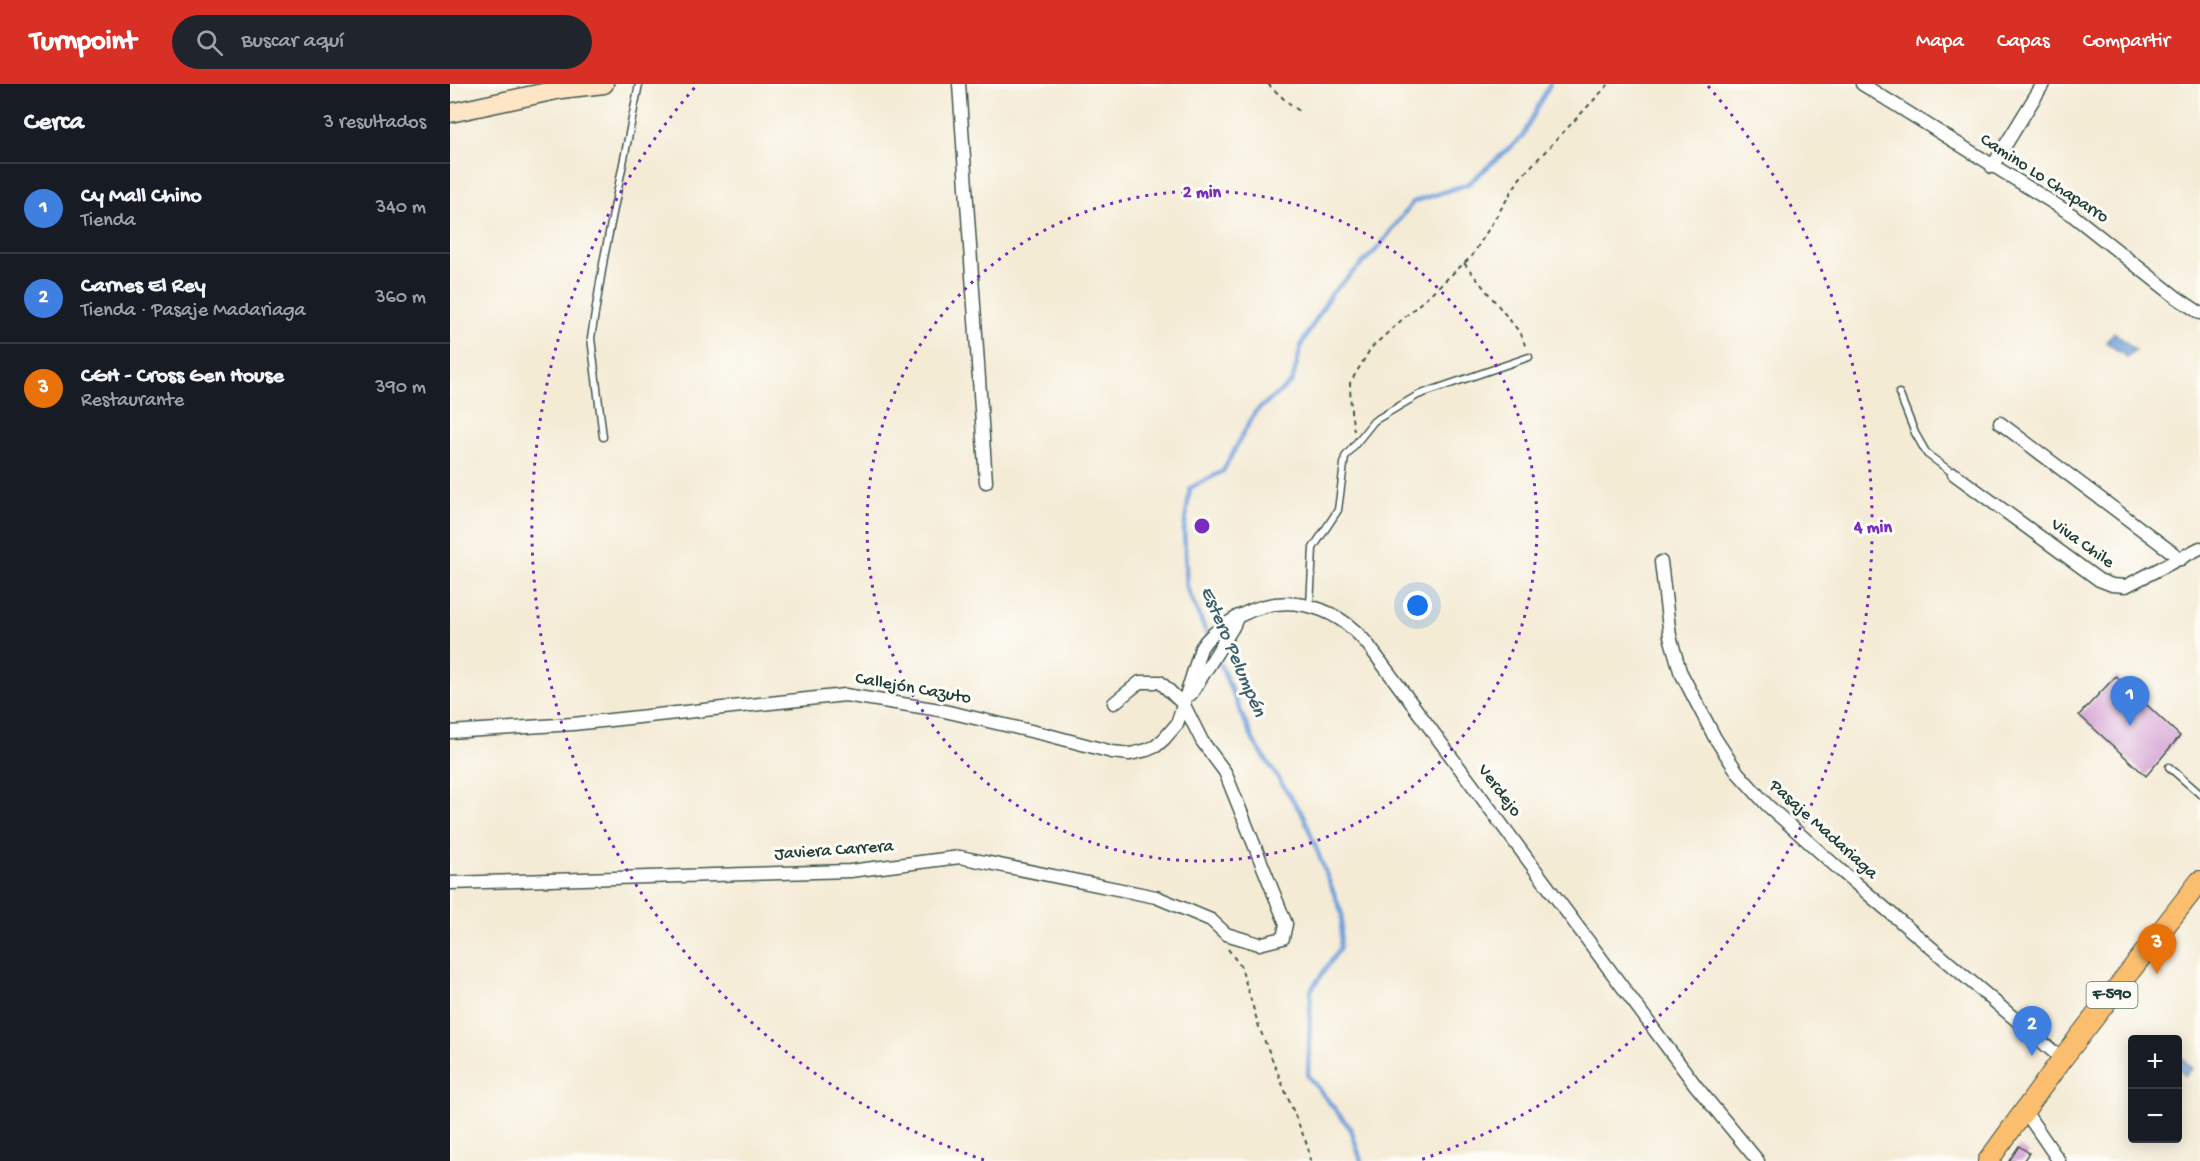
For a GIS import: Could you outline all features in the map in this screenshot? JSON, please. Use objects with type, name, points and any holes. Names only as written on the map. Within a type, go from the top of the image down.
[{"type":"main road","name":"F-590","points":[[1988,1161],[2062,1059],[2200,880]]},
{"type":"street","points":[[450,113],[561,89],[604,84]]},
{"type":"street","points":[[959,84],[986,482]]},
{"type":"street","name":"Camino Lo Chaparro","points":[[1862,84],[2092,229],[2176,297],[2200,313]]},
{"type":"street","points":[[1992,167],[2043,84]]},
{"type":"street","points":[[2000,423],[2181,559]]},
{"type":"street","name":"Viva Chile","points":[[1954,474],[2099,580],[2112,585],[2126,586],[2200,548]]},
{"type":"street","name":"Pasaje Madariaga","points":[[1661,561],[1670,636],[1680,671],[1715,738],[1738,773],[1767,805],[1840,870],[2062,1059]]},
{"type":"street","name":"Verdejo","points":[[1238,616],[1277,604],[1310,606],[1340,618],[1365,641],[1696,1086],[1758,1161]]},
{"type":"street","name":"Callejón Cazuto","points":[[450,732],[573,724],[845,695],[940,710],[1112,752],[1130,754],[1147,750],[1164,740],[1177,724],[1184,705],[1238,616]]},
{"type":"street","points":[[1114,702],[1140,682],[1160,682],[1184,705]]},
{"type":"street","name":"Javiera Carrera","points":[[450,883],[850,871],[960,857],[1156,897],[1211,920],[1226,934],[1258,944],[1283,938],[1286,924],[1225,772],[1202,741],[1184,705]]},
{"type":"street","points":[[2024,1110],[2059,1161]]},
{"type":"lane","points":[[603,437],[591,338],[604,258],[639,84]]},
{"type":"lane","points":[[1310,606],[1313,548],[1338,510],[1345,457],[1374,421],[1418,395],[1529,357]]},
{"type":"lane","points":[[1899,393],[1915,433],[1927,454],[1954,474]]},
{"type":"lane","points":[[2169,767],[2200,794]]},
{"type":"path","points":[[1268,84],[1302,112]]},
{"type":"path","points":[[1357,442],[1351,411],[1350,383],[1371,348],[1472,256],[1520,178],[1609,84]]},
{"type":"path","points":[[1464,263],[1521,334],[1529,357]]},
{"type":"path","points":[[1241,968],[1258,1028],[1308,1147],[1310,1161]]},
{"type":"water","points":[[2114,332],[2135,350],[2127,357],[2106,342]]},
{"type":"water","points":[[2182,1059],[2192,1069],[2185,1076],[2182,1073]]},
{"type":"building","points":[[2116,676],[2180,736],[2146,776],[2079,715]]},
{"type":"building","points":[[2019,1146],[2029,1153],[2023,1161],[2009,1161]]},
{"type":"waterway","name":"Estero Pelumpén","points":[[1361,1161],[1351,1129],[1308,1076],[1311,990],[1340,948],[1342,914],[1304,817],[1253,740],[1187,588],[1184,531],[1190,488],[1223,471],[1255,412],[1292,382],[1302,343],[1331,294],[1378,248],[1413,202],[1468,184],[1522,137],[1550,84]]},
{"type":"place","name":"Cy Mall Chino","points":[[2130,726]]},
{"type":"place","name":"CGH - Cross Gen House","points":[[2157,974]]},
{"type":"place","name":"Carnes El Rey","points":[[2032,1056]]}]
